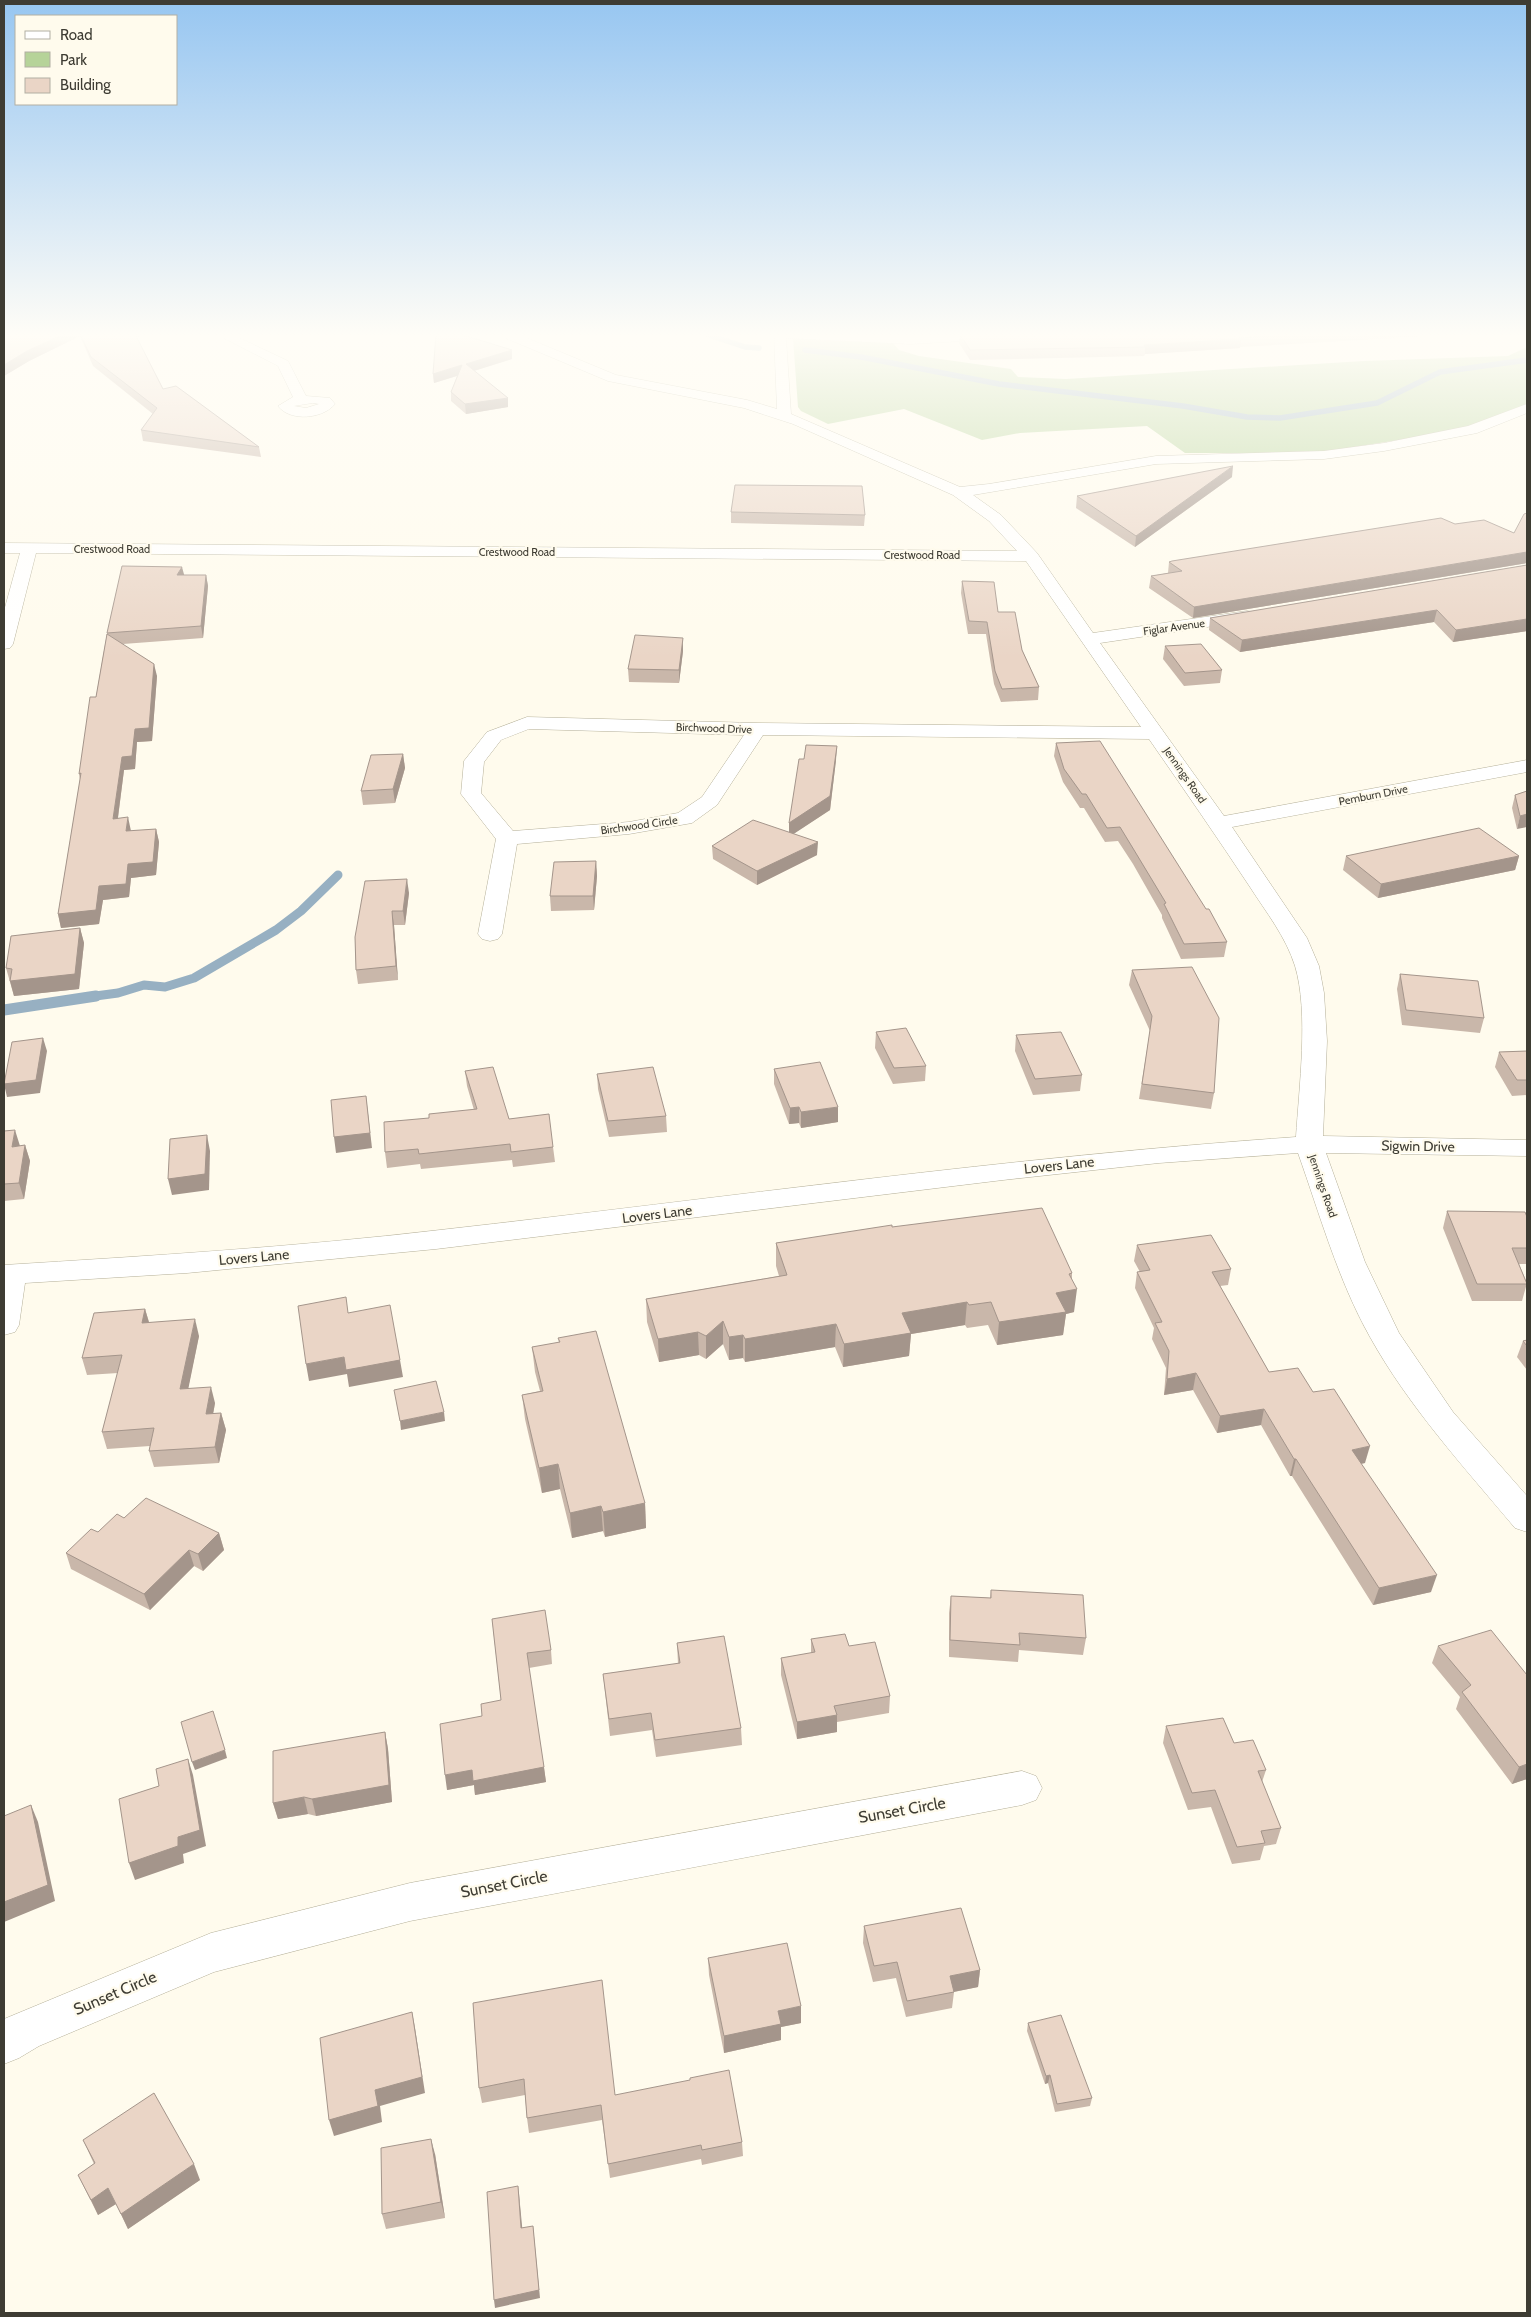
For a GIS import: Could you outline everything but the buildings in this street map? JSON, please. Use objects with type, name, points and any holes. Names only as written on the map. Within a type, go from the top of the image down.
[{"type":"street","name":"Jennings Road","points":[[844,442],[958,492],[994,518],[1031,556],[1219,823],[1296,938],[1306,966],[1312,993],[1314,1041],[1309,1144],[1350,1262],[1385,1336],[1442,1420],[1527,1519]]},
{"type":"street","points":[[958,492],[989,489],[1156,460],[1324,455],[1409,442]]},
{"type":"street","name":"Crestwood Road","points":[[4,548],[1031,556]]},
{"type":"street","points":[[4,644],[29,548]]},
{"type":"street","name":"Figlar Avenue","points":[[1088,639],[1266,613]]},
{"type":"street","name":"Birchwood Drive","points":[[507,838],[471,794],[474,762],[494,736],[527,723],[757,729],[1155,733]]},
{"type":"street","name":"Birchwood Circle","points":[[507,838],[629,828],[684,818],[710,801],[757,729]]},
{"type":"street","name":"Pemburn Drive","points":[[1219,823],[1527,766]]},
{"type":"street","points":[[490,934],[507,838]]},
{"type":"street","name":"Sigwin Drive","points":[[1309,1144],[1527,1148]]},
{"type":"street","name":"Lovers Lane","points":[[7,1275],[187,1263],[436,1240],[1003,1171],[1159,1155],[1309,1144]]},
{"type":"street","points":[[4,1325],[7,1275]]},
{"type":"street","name":"Sunset Circle","points":[[4,2043],[24,2031],[211,1953],[410,1902],[1022,1788]]},
{"type":"green space","points":[[1170,442],[1385,442],[1315,453],[1185,453]]},
{"type":"waterway","points":[[88,997],[118,993],[144,985],[165,987],[194,978],[276,930],[301,911],[338,875]]},
{"type":"waterway","points":[[4,1010],[96,996]]}]
